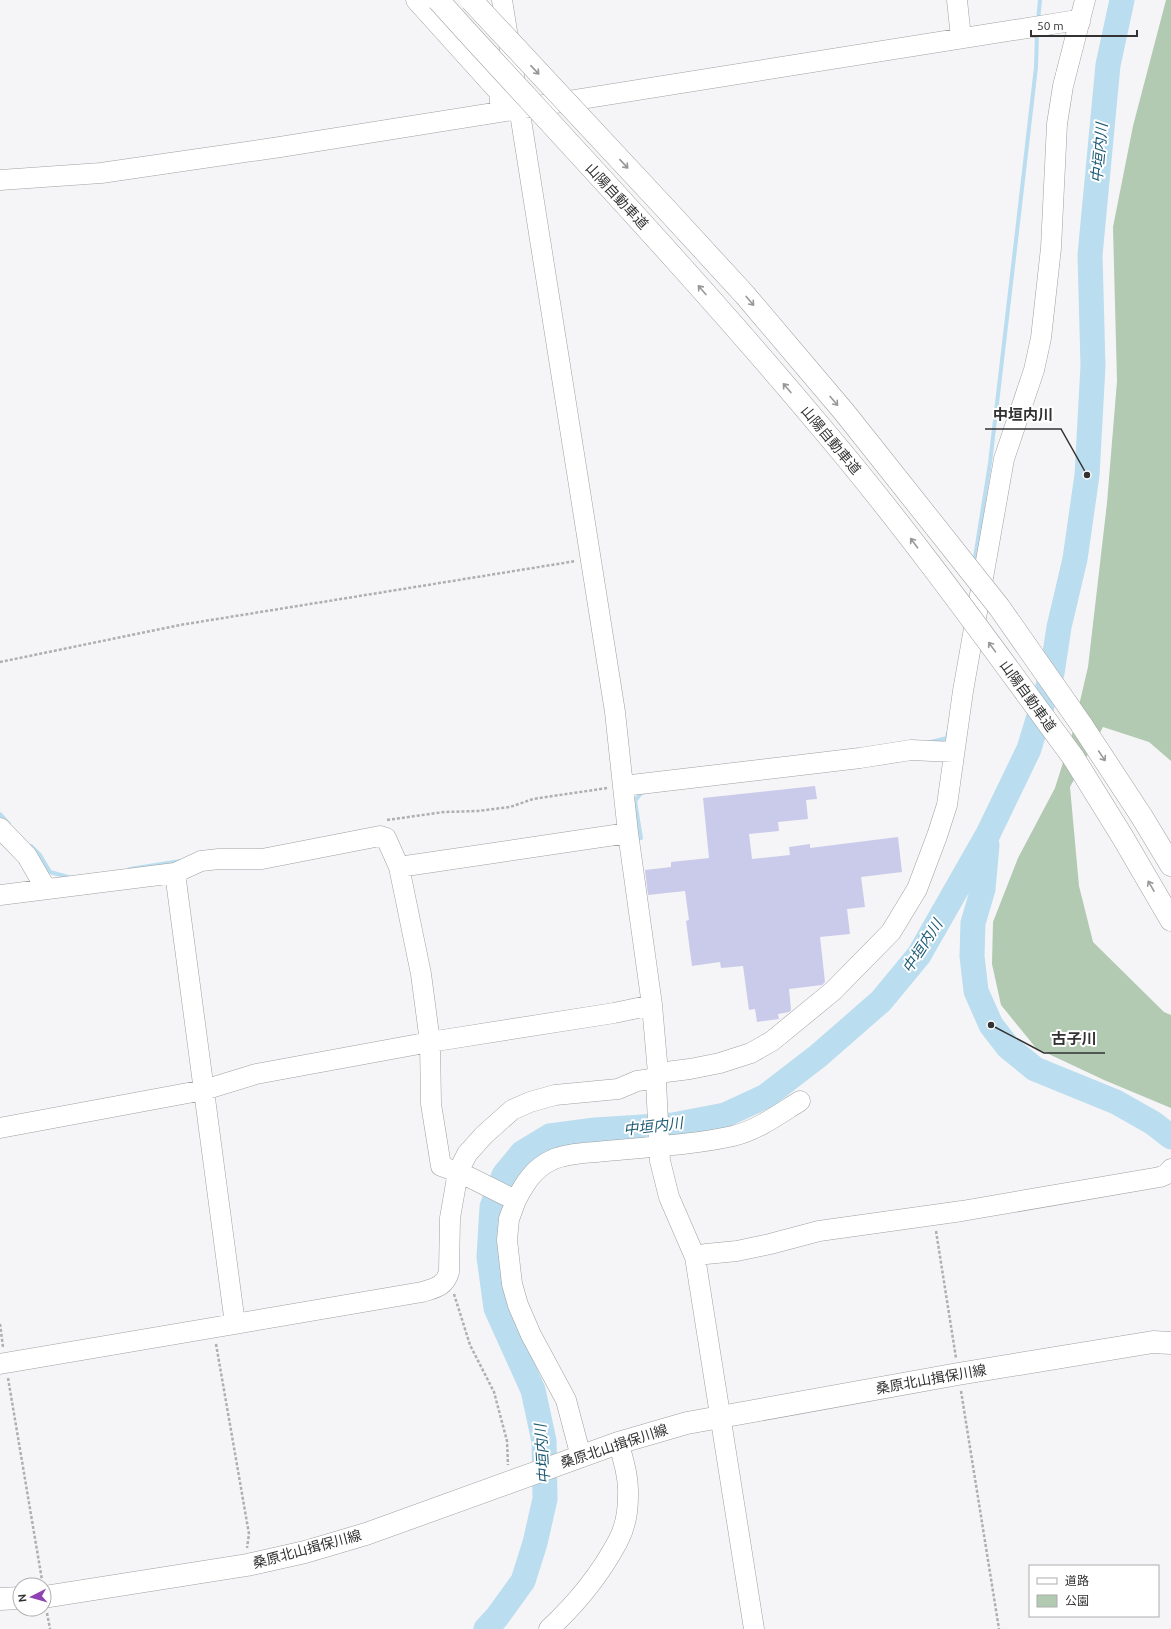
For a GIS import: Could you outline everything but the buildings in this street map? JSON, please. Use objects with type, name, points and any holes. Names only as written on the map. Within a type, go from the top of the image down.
[{"type":"main road","name":"山陽自動車道","points":[[438,0],[647,228],[825,432],[907,534],[1073,758],[1122,836],[1171,920]]},
{"type":"main road","name":"山陽自動車道","points":[[471,0],[734,283],[845,413],[999,607],[1081,724],[1171,864]]},
{"type":"main road","name":"桑原北山揖保川線","points":[[52,1596],[248,1564],[305,1552],[366,1534],[618,1443],[687,1423],[958,1374],[1153,1342],[1171,1343]]},
{"type":"main road","points":[[0,1599],[12,1598]]},
{"type":"street","points":[[416,0],[499,92],[510,110]]},
{"type":"street","points":[[502,0],[512,62],[510,110],[590,559],[615,712],[628,833],[652,1005],[657,1078],[660,1162],[669,1197],[695,1258],[754,1629]]},
{"type":"street","points":[[957,0],[961,38]]},
{"type":"street","points":[[3,1364],[422,1292],[440,1286],[447,1280],[449,1272],[450,1218],[467,1154],[484,1134],[512,1110],[530,1102],[555,1095],[618,1089],[638,1081],[720,1063],[751,1053],[772,1041],[833,992],[891,932],[917,889],[947,805],[963,691],[1004,459],[1034,370],[1041,338],[1051,248],[1057,124],[1063,86],[1085,0]]},
{"type":"street","points":[[0,180],[101,173],[288,146],[961,38],[1071,21],[1080,22]]},
{"type":"street","points":[[487,79],[512,62]]},
{"type":"street","points":[[623,786],[860,758],[911,750],[954,752]]},
{"type":"street","points":[[0,828],[27,856],[46,889]]},
{"type":"street","points":[[399,867],[628,833]]},
{"type":"street","points":[[0,895],[176,873],[201,861],[219,859],[262,859],[339,845],[366,838],[380,836],[386,838],[399,867],[421,974],[430,1042],[431,1104],[441,1166],[514,1199]]},
{"type":"street","points":[[176,873],[235,1324]]},
{"type":"street","points":[[0,1128],[204,1090],[256,1074],[430,1042],[614,1013],[652,1005]]},
{"type":"street","points":[[577,1458],[566,1400],[558,1382],[531,1335],[518,1305],[512,1284],[507,1240],[509,1219],[514,1199],[525,1182],[538,1168],[553,1159],[575,1154],[659,1143],[711,1140],[751,1131],[800,1101]]},
{"type":"street","points":[[695,1258],[706,1254],[737,1251],[770,1244],[819,1231],[934,1215],[1160,1177],[1167,1174],[1171,1169]]},
{"type":"street","points":[[549,1629],[564,1615],[597,1574],[619,1540],[625,1521],[628,1496],[626,1466],[618,1443]]},
{"type":"path","points":[[0,662],[180,625],[590,559]]},
{"type":"path","points":[[386,838],[387,820],[444,812],[478,811],[510,807],[533,799],[623,786]]},
{"type":"path","points":[[934,1215],[999,1629]]},
{"type":"path","points":[[447,1280],[452,1286],[470,1345],[494,1392],[507,1441],[513,1481]]},
{"type":"path","points":[[0,1324],[3,1364],[42,1577]]},
{"type":"path","points":[[214,1328],[249,1534],[246,1557],[248,1564]]},
{"type":"green space","points":[[1166,0],[1171,0],[1171,761],[1149,742],[1103,727],[1070,787],[1079,886],[1093,942],[1164,1012],[1171,1015],[1171,1108],[1104,1080],[1036,1048],[1001,1005],[992,964],[993,922],[1018,858],[1055,788],[1073,731],[1088,667],[1107,503],[1117,381],[1113,227],[1133,126]]},
{"type":"waterway","points":[[1038,20],[1040,0]]},
{"type":"waterway","name":"中垣内川","points":[[486,1629],[497,1617],[523,1581],[535,1543],[545,1499],[544,1441],[533,1390],[496,1308],[489,1257],[492,1207],[504,1175],[522,1153],[550,1136],[595,1130],[673,1125],[725,1115],[766,1096],[818,1056],[881,1001],[919,955],[988,834],[1029,749],[1052,673],[1059,627],[1075,559],[1087,475],[1093,366],[1090,255],[1108,65],[1122,0]]},
{"type":"waterway","points":[[974,564],[990,463],[1036,67],[1037,31]]},
{"type":"waterway","points":[[931,742],[947,738],[948,733]]},
{"type":"waterway","points":[[634,839],[641,838],[635,801],[641,793],[645,792]]},
{"type":"waterway","points":[[0,814],[9,824]]},
{"type":"waterway","points":[[987,845],[983,889],[973,923],[972,956],[976,991],[991,1025],[1008,1047],[1035,1069],[1116,1102],[1153,1123],[1171,1137]]},
{"type":"waterway","points":[[31,846],[40,855],[50,872],[68,877]]},
{"type":"waterway","points":[[130,869],[181,861]]},
{"type":"place","name":"中垣内川","points":[[1087,475]]},
{"type":"place","name":"古子川","points":[[991,1025]]}]
